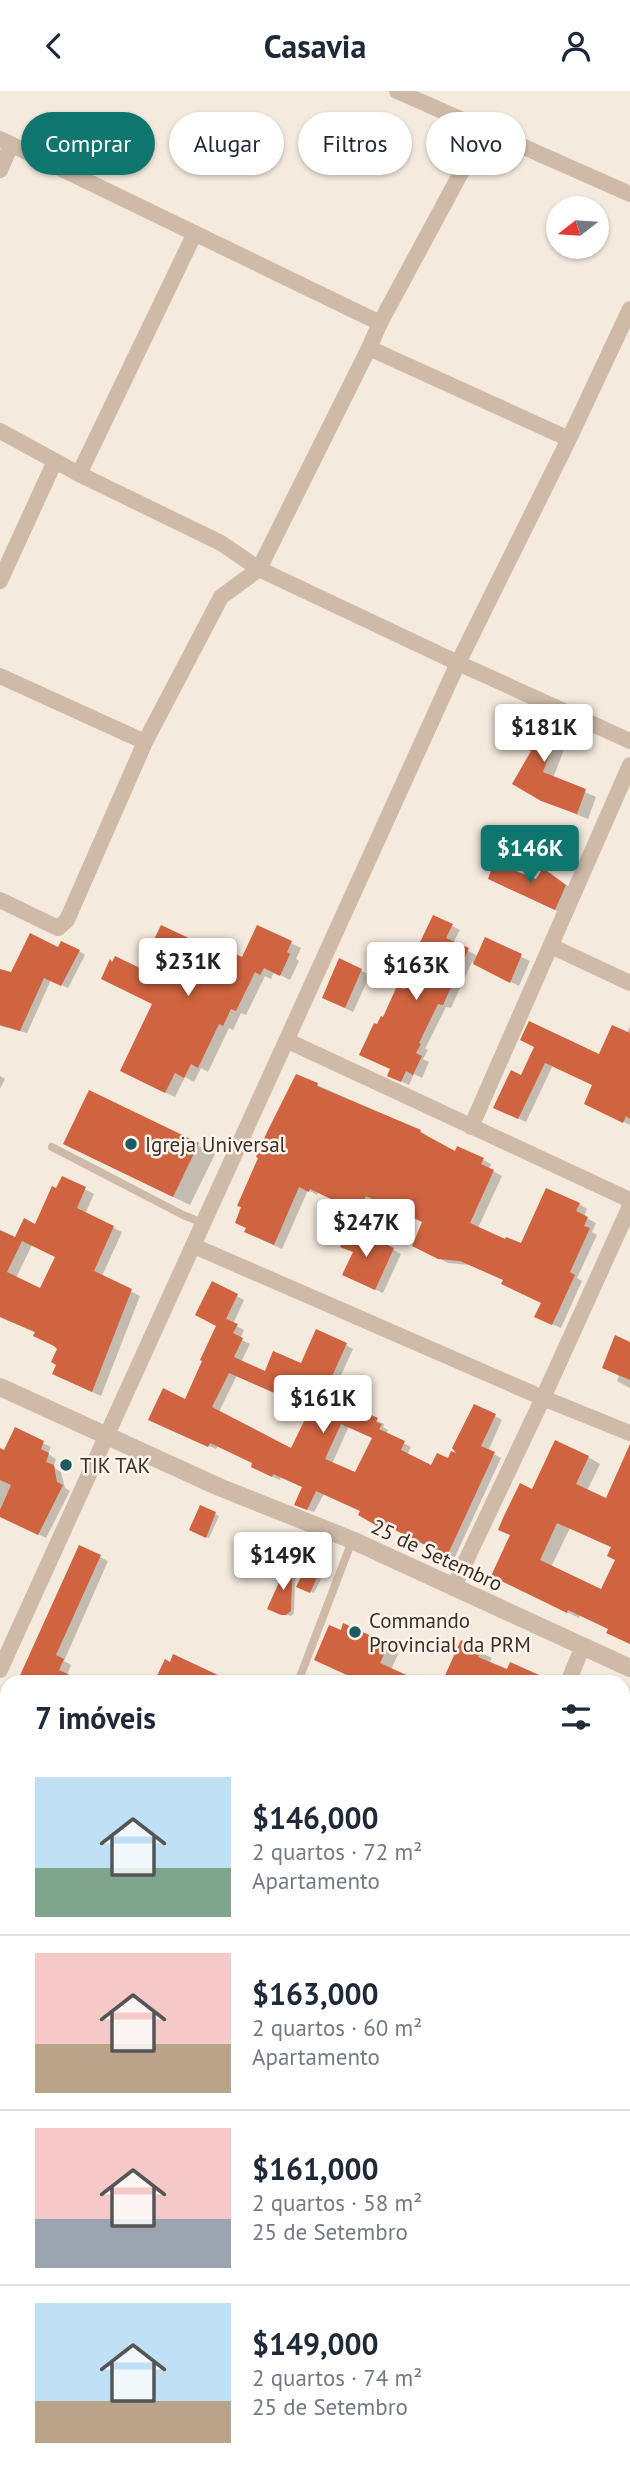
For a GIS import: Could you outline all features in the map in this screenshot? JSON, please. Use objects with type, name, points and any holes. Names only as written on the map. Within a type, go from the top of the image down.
[{"type":"street","points":[[397,91],[444,112]]},
{"type":"street","points":[[0,170],[6,142],[380,323]]},
{"type":"street","points":[[526,148],[630,194]]},
{"type":"street","points":[[0,900],[58,929],[67,920],[145,742],[221,597],[259,569],[380,323],[460,175]]},
{"type":"street","points":[[79,474],[195,233]]},
{"type":"street","points":[[0,1670],[458,663],[630,309]]},
{"type":"street","points":[[369,348],[569,439]]},
{"type":"street","points":[[0,431],[79,474],[221,543],[259,569],[630,741]]},
{"type":"street","points":[[0,580],[55,461]]},
{"type":"street","points":[[0,676],[145,742]]},
{"type":"street","points":[[471,1128],[630,765]]},
{"type":"street","points":[[551,946],[630,983]]},
{"type":"street","points":[[288,1041],[630,1200]]},
{"type":"street","points":[[453,1588],[544,1398],[630,1206]]},
{"type":"street","points":[[194,1246],[630,1433]]},
{"type":"street","name":"25 de Setembro","points":[[0,1387],[219,1487],[352,1540],[630,1668]]},
{"type":"street","points":[[571,1675],[583,1646]]},
{"type":"lane","points":[[52,1147],[183,1215],[204,1223]]},
{"type":"lane","points":[[301,1675],[352,1540]]},
{"type":"building","points":[[528,706],[562,722],[543,772],[586,789],[577,814],[541,801],[512,784],[531,751],[514,744]]},
{"type":"building","points":[[494,862],[536,879],[543,868],[566,885],[555,910],[488,879]]},
{"type":"building","points":[[433,915],[453,924],[446,938],[469,948],[443,1005],[438,1004],[419,1043],[421,1044],[416,1053],[422,1056],[413,1075],[406,1071],[401,1082],[387,1076],[390,1069],[359,1055],[374,1023],[377,1024],[381,1016],[383,1017],[397,986],[404,989],[417,959],[413,957]]},
{"type":"building","points":[[161,925],[208,947],[210,942],[242,957],[257,925],[292,941],[287,952],[290,954],[280,976],[264,968],[260,975],[255,972],[236,1011],[231,1009],[223,1026],[219,1024],[198,1068],[191,1064],[184,1078],[175,1073],[165,1093],[120,1071],[152,1004],[101,979],[110,959],[112,962],[115,956],[140,968]]},
{"type":"building","points":[[30,933],[58,947],[61,941],[80,950],[61,986],[44,978],[20,1031],[0,1025],[0,969],[11,972]]},
{"type":"building","points":[[485,937],[522,954],[510,983],[473,964]]},
{"type":"building","points":[[339,958],[362,969],[345,1008],[322,998]]},
{"type":"building","points":[[529,1021],[599,1054],[612,1025],[630,1033],[630,1119],[626,1116],[623,1123],[584,1104],[592,1085],[545,1063],[518,1119],[493,1108],[511,1070],[521,1075],[534,1047],[520,1040]]},
{"type":"building","points":[[296,1074],[318,1083],[317,1086],[421,1130],[420,1132],[455,1151],[457,1146],[484,1158],[481,1164],[494,1170],[470,1223],[505,1239],[506,1237],[521,1243],[546,1188],[580,1203],[576,1211],[588,1217],[584,1226],[590,1228],[570,1272],[575,1275],[552,1325],[534,1317],[541,1303],[501,1284],[503,1280],[460,1261],[438,1259],[412,1246],[422,1222],[366,1196],[358,1212],[310,1189],[309,1192],[299,1187],[274,1245],[244,1232],[246,1228],[235,1223],[241,1207],[237,1206],[267,1132]]},
{"type":"building","name":"Igreja Universal","points":[[89,1090],[199,1143],[173,1197],[63,1144]]},
{"type":"building","points":[[62,1176],[86,1187],[77,1208],[114,1226],[94,1271],[132,1289],[92,1392],[52,1374],[56,1365],[51,1362],[57,1349],[54,1346],[33,1336],[35,1332],[0,1317],[0,1230],[15,1237],[24,1218],[35,1224],[52,1186],[56,1188]],"holes":[[[22,1241],[55,1257],[40,1288],[7,1272]]]},
{"type":"building","points":[[349,1228],[394,1248],[375,1290],[342,1275],[353,1252],[340,1247]]},
{"type":"building","points":[[212,1281],[238,1294],[226,1319],[238,1324],[233,1333],[243,1338],[234,1357],[265,1371],[273,1351],[301,1363],[316,1329],[347,1343],[324,1394],[378,1418],[376,1422],[382,1424],[379,1429],[405,1441],[401,1450],[431,1465],[437,1453],[448,1458],[451,1451],[456,1453],[452,1448],[474,1404],[496,1414],[481,1446],[495,1452],[447,1556],[379,1522],[377,1526],[358,1515],[360,1511],[316,1491],[307,1510],[294,1505],[302,1487],[251,1467],[252,1463],[210,1443],[208,1447],[148,1420],[163,1388],[185,1399],[216,1326],[195,1315]],"holes":[[[229,1373],[310,1409],[291,1448],[212,1407]],[[341,1424],[372,1438],[355,1472],[325,1459]]]},
{"type":"building","points":[[615,1335],[630,1342],[630,1380],[602,1368]]},
{"type":"building","points":[[15,1427],[44,1441],[41,1449],[49,1453],[46,1462],[54,1465],[57,1482],[63,1485],[38,1535],[0,1517],[0,1510],[11,1485],[0,1480],[0,1448],[4,1450]]},
{"type":"building","points":[[555,1440],[589,1456],[576,1484],[606,1498],[630,1444],[630,1644],[606,1633],[608,1629],[568,1610],[567,1613],[491,1576],[510,1535],[498,1530],[503,1518],[520,1483],[532,1489]],"holes":[[[557,1523],[611,1547],[607,1556],[615,1560],[601,1589],[540,1560]]]},
{"type":"building","points":[[200,1505],[216,1512],[206,1538],[189,1530]]},
{"type":"building","points":[[79,1545],[101,1555],[56,1655],[64,1659],[59,1670],[70,1675],[20,1675]]},
{"type":"building","points":[[293,1551],[291,1611],[281,1615],[267,1609]]},
{"type":"building","points":[[305,1569],[318,1575],[310,1593],[296,1587]]},
{"type":"building","points":[[343,1623],[389,1644],[380,1663],[407,1675],[347,1675],[314,1660],[329,1625],[341,1630]]},
{"type":"building","points":[[461,1640],[481,1650],[478,1657],[507,1669],[510,1662],[539,1675],[445,1675]]},
{"type":"building","points":[[173,1654],[218,1675],[157,1675],[165,1659],[170,1662]]},
{"type":"place","name":"Igreja Universal","points":[[131,1144]]},
{"type":"place","name":"TIK TAK","points":[[66,1465]]},
{"type":"place","name":"Commando Provincial da PRM","points":[[355,1632]]}]
